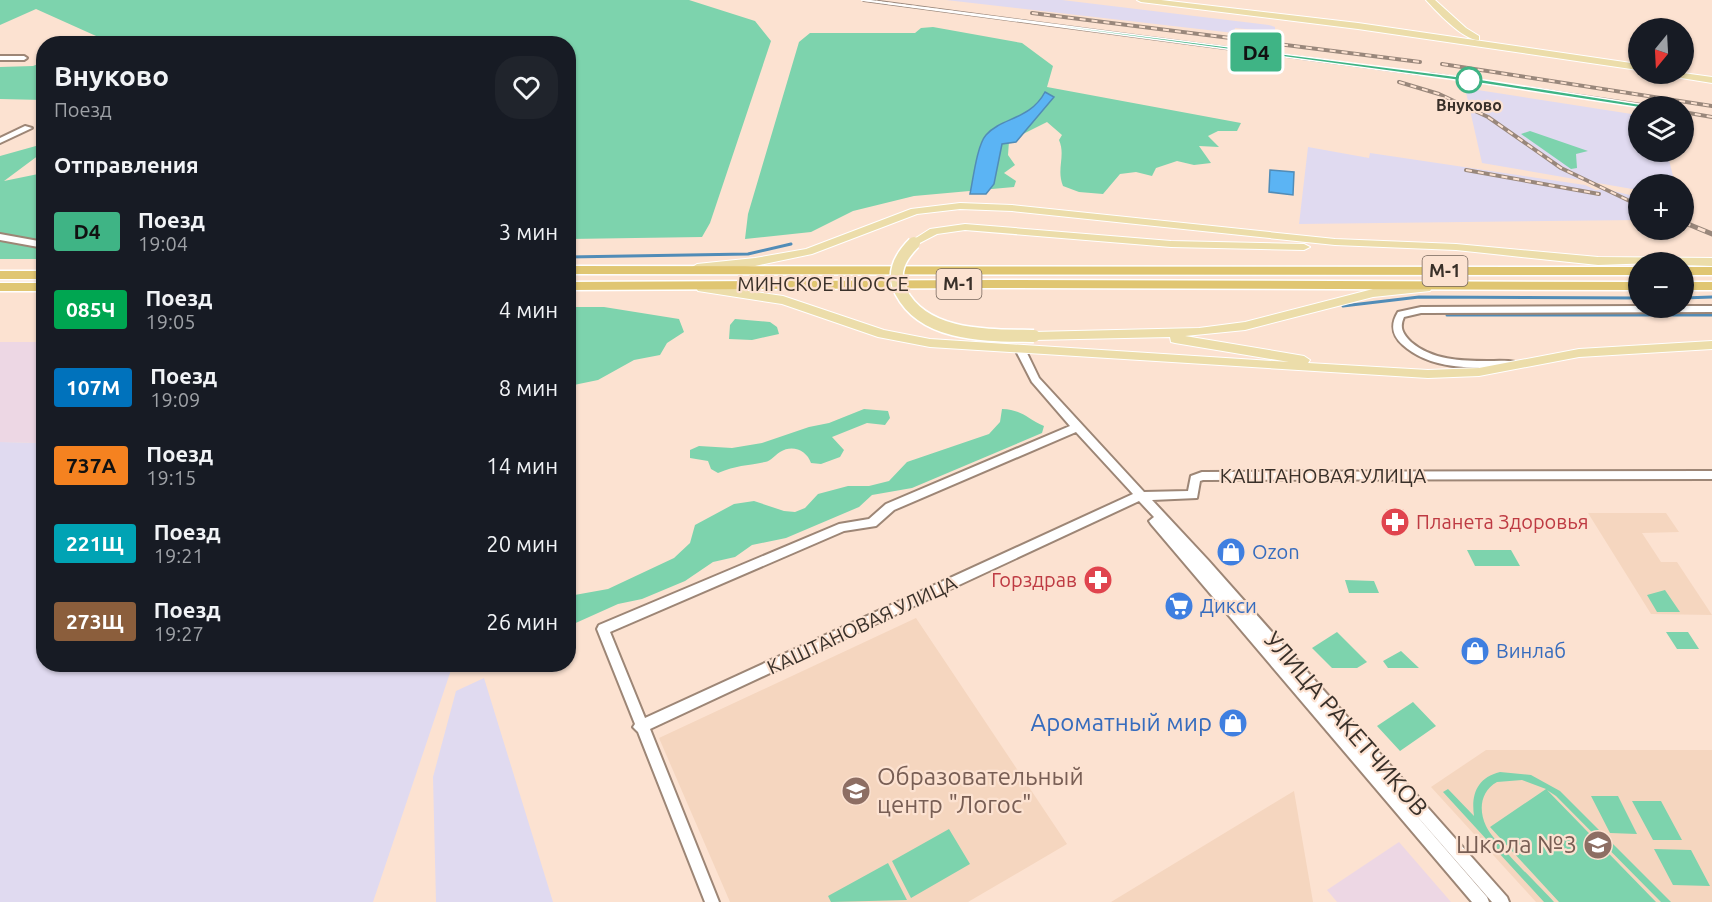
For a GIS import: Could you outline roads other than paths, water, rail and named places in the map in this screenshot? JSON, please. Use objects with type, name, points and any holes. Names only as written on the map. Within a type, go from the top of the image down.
[{"type":"highway","name":"МИНСКОЕ ШОССЕ","points":[[576,270],[1628,270]]},
{"type":"highway","points":[[1694,271],[1712,271]]},
{"type":"highway","points":[[0,275],[36,275]]},
{"type":"highway","name":"МИНСКОЕ ШОССЕ","points":[[576,286],[1464,285]]},
{"type":"highway","name":"М-1","points":[[1464,285],[1628,286]]},
{"type":"highway","points":[[1694,286],[1712,286]]},
{"type":"highway","points":[[0,287],[36,287]]},
{"type":"main road","points":[[1141,0],[1476,38],[1628,61]]},
{"type":"main road","points":[[1433,2],[1459,36],[1628,65]]},
{"type":"main road","points":[[1694,72],[1712,75]]},
{"type":"main road","points":[[1694,78],[1712,82]]},
{"type":"main road","points":[[684,269],[755,262],[800,254],[904,214],[960,206],[1398,246],[1474,249],[1598,261],[1712,262]]},
{"type":"main road","points":[[1398,246],[1337,248],[1171,244],[965,227],[934,231],[914,243],[899,260],[896,281],[903,297],[915,311],[927,320],[958,331],[1034,336],[1134,336],[1245,326],[1373,292],[1464,285]]},
{"type":"main road","points":[[1474,249],[1549,261],[1628,269]]},
{"type":"main road","points":[[661,285],[728,290],[783,300],[906,340],[1021,351],[1392,373],[1479,372],[1579,353],[1620,348],[1712,345]]},
{"type":"main road","points":[[1134,336],[1197,342],[1392,373]]},
{"type":"street","points":[[0,58],[24,58]]},
{"type":"street","points":[[0,141],[28,128]]},
{"type":"street","points":[[0,237],[36,244]]},
{"type":"street","points":[[1524,364],[1468,364],[1429,357],[1406,344],[1399,336],[1397,320],[1401,314],[1421,310],[1712,309]]},
{"type":"street","name":"УЛИЦА РАКЕТЧИКОВ","points":[[1021,351],[1035,380],[1068,418],[1204,563],[1502,902]]},
{"type":"street","points":[[712,902],[640,727],[603,629],[843,527],[872,523],[890,507],[1077,427]]},
{"type":"street","name":"КАШТАНОВАЯ УЛИЦА","points":[[640,727],[1139,496],[1193,495],[1195,479],[1202,476],[1712,475]]},
{"type":"street","name":"УЛИЦА РАКЕТЧИКОВ","points":[[1139,496],[1156,523],[1482,902]]},
{"type":"water","points":[[1045,92],[1054,97],[1016,142],[1002,144],[994,184],[986,194],[970,194],[978,154],[986,135],[1032,108]]},
{"type":"water","points":[[1270,170],[1294,172],[1293,195],[1269,192]]},
{"type":"waterway","points":[[576,257],[748,254],[791,244]]},
{"type":"waterway","points":[[1343,306],[1419,297],[1628,298]]},
{"type":"waterway","points":[[1694,298],[1712,297]]},
{"type":"waterway","points":[[1447,315],[1712,315]]},
{"type":"railway","points":[[864,0],[1422,74]]},
{"type":"railway","points":[[1032,13],[1420,62]]},
{"type":"railway","points":[[1442,64],[1712,106]]},
{"type":"railway","points":[[1429,74],[1628,103]]},
{"type":"railway","points":[[1399,82],[1439,94],[1488,117],[1561,168],[1628,200]]},
{"type":"railway","points":[[1694,114],[1712,117]]},
{"type":"railway","points":[[1466,170],[1599,194]]},
{"type":"railway","points":[[1694,227],[1712,234]]},
{"type":"train","name":"D4","points":[[865,0],[1628,103]]},
{"type":"place","name":"Внуково","points":[[1469,80]]},
{"type":"place","name":"Планета Здоровья","points":[[1395,522]]},
{"type":"place","name":"Ozon","points":[[1231,552]]},
{"type":"place","name":"Горздрав","points":[[1098,580]]},
{"type":"place","name":"Дикси","points":[[1179,606]]},
{"type":"place","name":"Винлаб","points":[[1475,651]]},
{"type":"place","name":"Ароматный мир","points":[[1233,723]]},
{"type":"place","name":"Образовательный центр \"Логос\"","points":[[856,791]]},
{"type":"place","name":"Школа №3","points":[[1598,845]]}]
